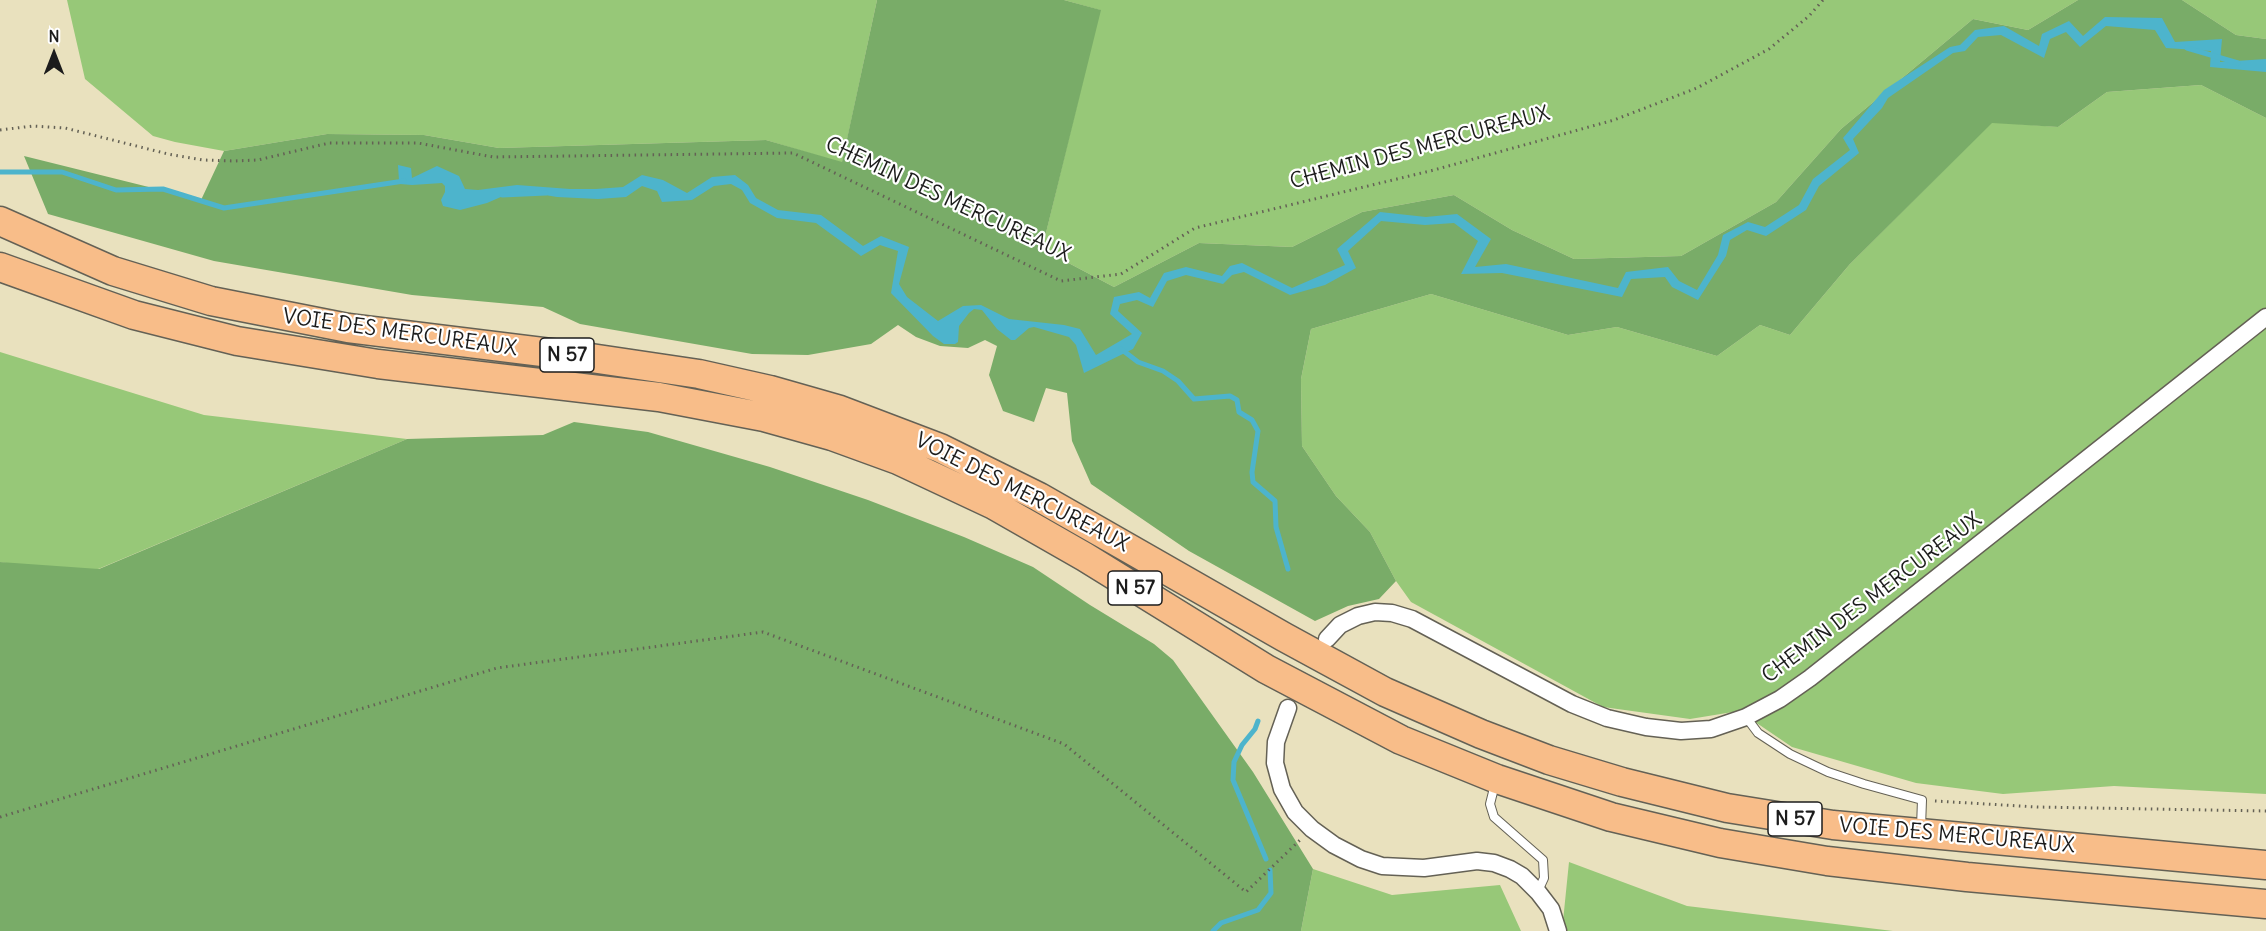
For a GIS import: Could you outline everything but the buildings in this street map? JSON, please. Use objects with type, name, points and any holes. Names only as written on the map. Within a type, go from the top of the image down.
[{"type":"highway","name":"VOIE DES MERCUREAUX","points":[[8,225],[112,271],[178,292],[244,309],[348,328],[681,371],[770,390],[840,410],[907,434],[973,463],[1039,497],[1347,672],[1417,707],[1549,760],[1691,800],[1797,820],[1920,834],[2266,865]]},
{"type":"highway","name":"VOIE DES MERCUREAUX","points":[[0,267],[134,315],[237,341],[378,364],[659,397],[764,417],[832,436],[898,460],[994,505],[1298,687],[1401,740],[1497,779],[1574,806],[1720,843],[1790,855],[1967,877],[2266,904]]},
{"type":"street","name":"CHEMIN DES MERCUREAUX","points":[[1327,639],[1340,626],[1358,616],[1374,612],[1392,613],[1412,619],[1572,704],[1607,718],[1646,727],[1682,731],[1711,729],[1746,717],[1780,699],[1810,678],[2266,317]]},
{"type":"street","points":[[1288,708],[1276,742],[1275,763],[1281,789],[1294,812],[1312,829],[1343,850],[1382,866],[1403,868],[1477,861],[1494,864],[1522,876],[1538,892],[1551,909],[1558,931]]},
{"type":"lane","points":[[1746,717],[1758,733],[1790,754],[1828,772],[1922,800],[1920,834]]},
{"type":"lane","points":[[1497,779],[1490,804],[1494,817],[1543,860],[1544,878],[1538,892]]},
{"type":"path","name":"CHEMIN DES MERCUREAUX","points":[[0,130],[33,126],[65,128],[168,154],[234,161],[258,159],[329,143],[418,143],[492,157],[793,153],[1061,281],[1121,274],[1195,228],[1434,170],[1614,120],[1697,88],[1769,49],[1809,16],[1823,0]]},
{"type":"path","points":[[0,817],[497,668],[763,632],[1064,744],[1246,892],[1312,829]]},
{"type":"path","points":[[1922,800],[1995,806],[2266,811]]},
{"type":"green space","points":[[67,0],[877,0],[842,163],[766,140],[499,148],[424,135],[327,134],[224,151],[175,142],[153,136],[85,79]]},
{"type":"green space","points":[[877,0],[1064,0],[1101,10],[1042,249],[1114,287],[1199,243],[1292,247],[1362,212],[1454,195],[1512,230],[1574,259],[1681,256],[1776,202],[1841,129],[1973,19],[2028,30],[2078,0],[2182,0],[2236,35],[2266,39],[2266,118],[2201,85],[2107,92],[2058,127],[1992,123],[1850,264],[1790,335],[1760,325],[1717,356],[1617,327],[1568,335],[1431,294],[1311,329],[1301,379],[1302,446],[1336,496],[1370,532],[1396,581],[1379,599],[1348,606],[1315,621],[1189,551],[1091,484],[1072,441],[1067,393],[1046,388],[1034,422],[1003,411],[989,375],[997,346],[985,340],[968,348],[940,346],[916,337],[898,325],[871,344],[808,355],[752,354],[580,324],[543,307],[412,295],[214,261],[48,214],[24,156],[201,200],[224,151],[327,134],[424,135],[499,148],[766,140],[842,162]]},
{"type":"green space","points":[[1064,0],[2078,0],[2028,30],[1973,19],[1841,129],[1776,202],[1681,256],[1574,259],[1512,230],[1454,195],[1362,212],[1292,247],[1199,243],[1114,287],[1042,249],[1100,10]]},
{"type":"green space","points":[[2182,0],[2266,0],[2266,39],[2236,35]]},
{"type":"green space","points":[[2201,85],[2266,118],[2266,794],[2114,786],[2003,794],[1916,783],[1792,747],[1739,711],[1690,719],[1603,707],[1411,602],[1396,581],[1370,532],[1336,496],[1302,446],[1301,379],[1311,329],[1431,294],[1568,335],[1617,327],[1717,356],[1760,325],[1790,335],[1850,264],[1992,122],[2058,127],[2107,92]]},
{"type":"green space","points":[[0,352],[204,415],[407,439],[84,575],[0,562]]},
{"type":"green space","points":[[574,422],[648,432],[770,467],[868,500],[964,537],[1033,567],[1154,644],[1173,660],[1253,772],[1313,869],[1301,931],[0,931],[0,562],[99,569],[407,439],[543,435]]},
{"type":"green space","points":[[1569,862],[1687,906],[1893,931],[1562,931]]},
{"type":"green space","points":[[1313,869],[1392,895],[1500,885],[1521,931],[1301,931]]},
{"type":"water","points":[[2105,17],[2162,18],[2175,42],[2222,39],[2220,62],[2266,59],[2266,72],[2210,67],[2211,51],[2166,48],[2155,30],[2106,26],[2080,47],[2066,32],[2050,39],[2044,58],[2001,35],[1978,37],[1965,51],[1953,53],[1888,98],[1882,108],[1853,139],[1859,153],[1819,186],[1806,210],[1766,236],[1747,230],[1730,240],[1726,256],[1698,300],[1672,287],[1665,277],[1631,279],[1622,297],[1502,273],[1461,274],[1478,241],[1454,223],[1425,225],[1381,221],[1348,251],[1356,268],[1325,285],[1290,295],[1244,272],[1232,275],[1223,284],[1186,275],[1167,281],[1153,307],[1137,300],[1120,304],[1118,311],[1142,333],[1133,349],[1084,373],[1076,345],[1069,337],[1034,327],[1029,328],[1015,340],[1011,340],[997,329],[982,310],[974,309],[959,326],[958,342],[944,344],[933,336],[891,293],[898,251],[880,245],[861,256],[816,223],[777,218],[750,203],[742,190],[731,184],[714,186],[692,200],[662,202],[657,191],[642,186],[626,197],[598,199],[510,193],[487,203],[460,210],[443,206],[441,200],[445,186],[442,183],[412,185],[400,184],[399,181],[398,165],[411,168],[412,178],[437,166],[459,176],[465,189],[478,190],[517,185],[570,189],[623,187],[642,175],[663,180],[687,193],[712,177],[735,175],[748,185],[756,198],[778,210],[821,215],[863,246],[881,236],[909,247],[899,284],[907,297],[938,321],[963,306],[981,305],[1009,319],[1080,329],[1096,355],[1132,334],[1110,314],[1114,297],[1139,292],[1150,298],[1164,273],[1186,267],[1222,276],[1230,266],[1242,263],[1292,288],[1345,265],[1337,249],[1380,212],[1426,217],[1457,214],[1491,239],[1475,267],[1506,264],[1618,288],[1626,272],[1668,267],[1679,281],[1697,290],[1718,255],[1723,235],[1748,222],[1765,227],[1799,205],[1813,179],[1850,150],[1843,138],[1884,90],[1950,47],[1960,45],[1975,30],[2004,26],[2039,46],[2042,34],[2069,21],[2083,36]]},
{"type":"waterway","points":[[2187,48],[2238,63]]},
{"type":"waterway","points":[[0,172],[62,172],[116,190],[163,189],[224,208],[404,181]]},
{"type":"waterway","points":[[502,195],[546,193]]},
{"type":"waterway","points":[[1121,349],[1138,362],[1163,371],[1178,381],[1194,399],[1230,396],[1237,400],[1239,412],[1252,420],[1258,431],[1252,472],[1253,482],[1275,501],[1276,527],[1288,569]]},
{"type":"waterway","points":[[1258,721],[1234,762],[1233,780],[1266,859]]},
{"type":"waterway","points":[[1213,931],[1221,923],[1258,910],[1271,893],[1270,870]]}]
